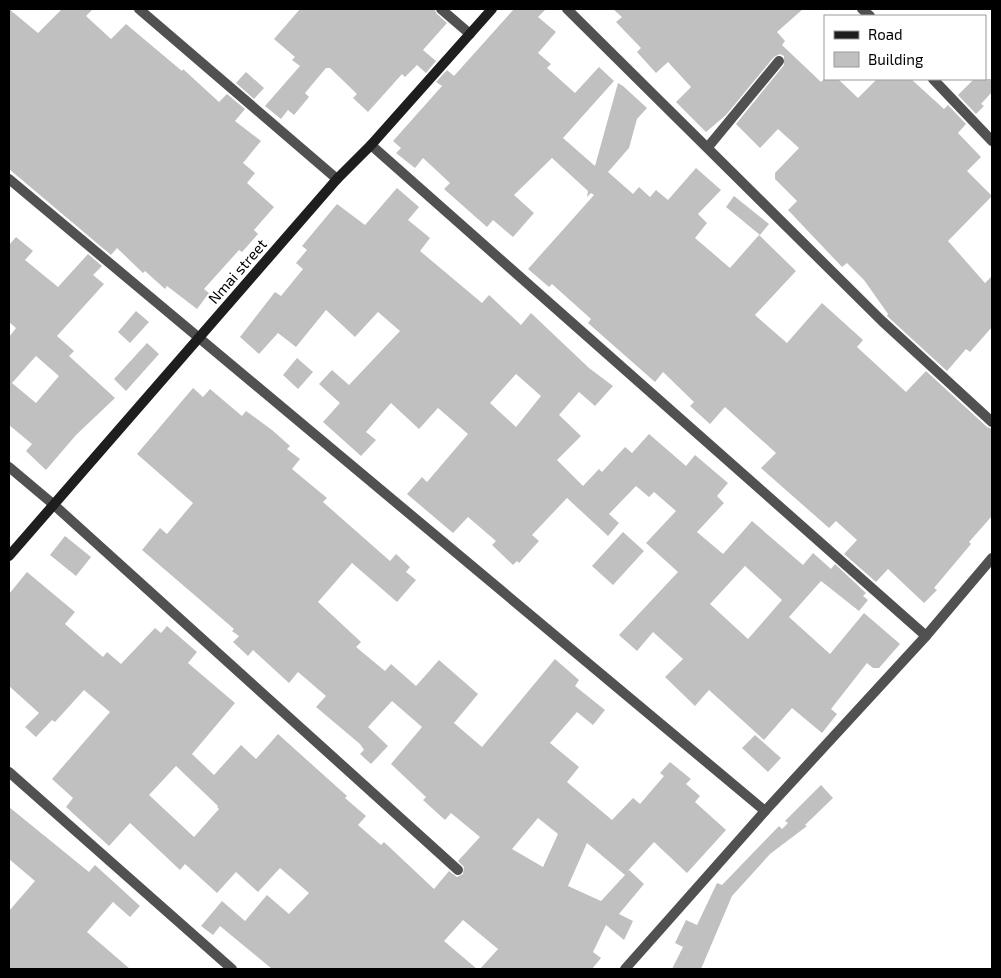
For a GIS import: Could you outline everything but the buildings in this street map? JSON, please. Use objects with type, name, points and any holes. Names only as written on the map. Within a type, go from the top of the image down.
[{"type":"street","points":[[139,9],[337,179]]},
{"type":"street","points":[[441,9],[470,34]]},
{"type":"street","name":"Nmai street","points":[[9,556],[337,179],[371,145],[492,9]]},
{"type":"street","points":[[567,9],[882,321],[992,422]]},
{"type":"street","points":[[708,147],[779,61]]},
{"type":"street","points":[[934,80],[992,141]]},
{"type":"street","points":[[371,145],[926,636]]},
{"type":"street","points":[[9,179],[765,811]]},
{"type":"street","points":[[9,467],[53,504],[458,870]]},
{"type":"street","points":[[626,969],[765,811],[926,636],[992,558]]},
{"type":"street","points":[[9,772],[232,969]]}]
